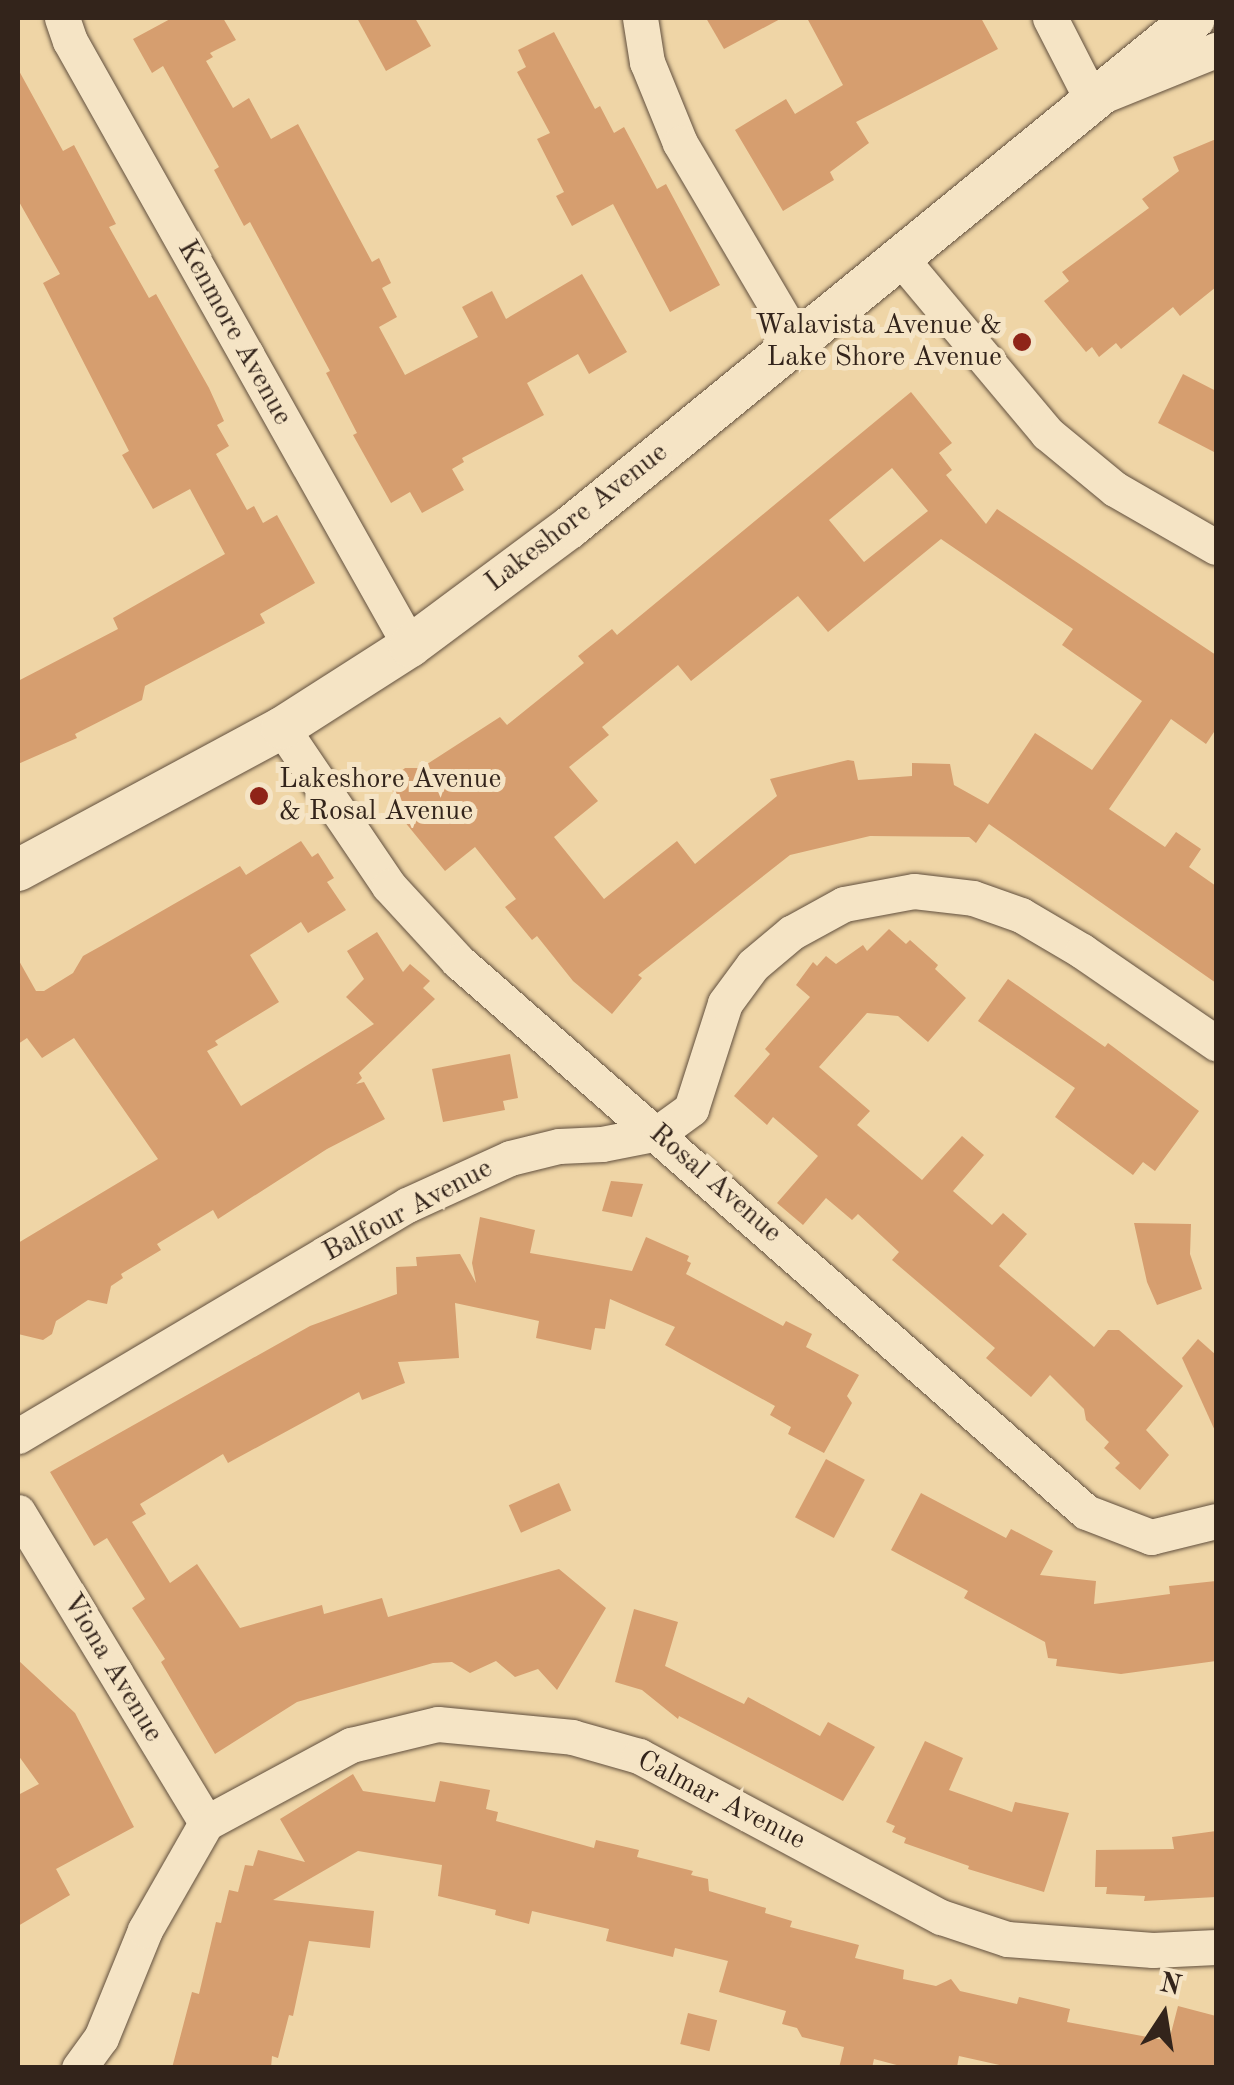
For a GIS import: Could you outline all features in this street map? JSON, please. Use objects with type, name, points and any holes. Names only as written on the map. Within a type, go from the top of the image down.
[{"type":"street","name":"Kenmore Avenue","points":[[62,18],[79,58],[410,646]]},
{"type":"street","points":[[640,18],[647,62],[680,143],[797,342]]},
{"type":"street","points":[[1050,18],[1092,100]]},
{"type":"street","name":"Lakeshore Avenue","points":[[18,870],[282,728],[410,646],[569,528],[1194,18]]},
{"type":"street","name":"Lakeshore Avenue","points":[[1092,100],[1216,50]]},
{"type":"street","points":[[902,260],[1047,433],[1115,489],[1216,546]]},
{"type":"street","name":"Rosal Avenue","points":[[282,728],[390,886],[458,961],[1086,1512],[1152,1537],[1216,1520]]},
{"type":"street","points":[[658,1133],[691,1110],[725,1003],[753,965],[791,933],[844,904],[914,891],[973,898],[1021,915],[1216,1044]]},
{"type":"street","name":"Balfour Avenue","points":[[18,1436],[407,1206],[510,1158],[559,1146],[602,1144],[658,1133]]},
{"type":"street","name":"Viona Avenue","points":[[18,1512],[206,1823]]},
{"type":"street","name":"Calmar Avenue","points":[[206,1823],[351,1745],[438,1724],[508,1728],[572,1737],[639,1756],[941,1917],[1007,1939],[1153,1950],[1216,1946]]},
{"type":"street","points":[[79,2068],[101,2038],[151,1917],[206,1823]]},
{"type":"building","points":[[172,18],[223,18],[236,40],[210,53],[213,57],[206,61],[233,108],[249,98],[271,139],[298,124],[372,262],[379,258],[391,283],[382,288],[397,317],[379,327],[405,375],[478,337],[462,307],[492,291],[506,319],[582,274],[627,352],[589,374],[578,354],[527,383],[544,415],[462,458],[464,462],[452,469],[464,490],[422,513],[410,492],[391,503],[353,435],[357,433],[326,373],[330,371],[250,222],[244,226],[214,170],[219,167],[163,66],[152,73],[133,39]]},
{"type":"building","points":[[357,18],[415,18],[431,46],[386,71]]},
{"type":"building","points":[[706,18],[782,18],[724,49]]},
{"type":"building","points":[[807,18],[981,18],[998,49],[856,122],[869,143],[830,172],[834,180],[783,211],[735,130],[786,99],[795,114],[843,85]]},
{"type":"building","points":[[554,32],[595,109],[600,106],[614,133],[624,127],[657,189],[666,184],[720,285],[670,312],[613,204],[572,226],[556,196],[564,192],[537,139],[550,133],[517,72],[526,67],[518,50]]},
{"type":"building","points":[[18,69],[63,151],[74,145],[116,224],[109,227],[149,298],[156,294],[209,388],[224,421],[217,425],[229,446],[216,454],[247,510],[254,506],[263,523],[277,515],[315,583],[260,614],[265,623],[145,686],[142,700],[75,734],[77,738],[18,764],[18,681],[118,629],[113,618],[225,554],[190,489],[153,509],[122,455],[129,451],[43,283],[60,274],[18,200]]},
{"type":"building","points":[[1216,139],[1216,287],[1180,316],[1173,307],[1121,349],[1116,343],[1099,357],[1092,347],[1086,352],[1044,301],[1069,281],[1062,272],[1149,208],[1142,199],[1179,171],[1173,157]]},
{"type":"building","points":[[1183,374],[1216,391],[1216,453],[1158,423]]},
{"type":"building","points":[[911,392],[952,443],[939,453],[952,470],[946,475],[986,524],[997,509],[1216,655],[1216,729],[1206,744],[1171,719],[1109,809],[1165,847],[1176,832],[1201,849],[1189,867],[1216,886],[1216,983],[989,824],[976,843],[969,837],[870,836],[790,855],[638,975],[642,978],[612,1014],[573,981],[537,936],[532,940],[505,907],[516,899],[475,847],[445,871],[395,810],[403,803],[393,791],[397,775],[405,768],[421,768],[500,717],[507,725],[584,663],[578,656],[612,629],[617,635]],"holes":[[[892,468],[928,511],[864,562],[829,520]],[[941,539],[1073,629],[1062,645],[1142,701],[1092,770],[1035,733],[988,804],[954,785],[950,764],[912,763],[912,776],[858,780],[854,761],[848,760],[770,779],[777,796],[695,864],[677,841],[604,899],[554,837],[598,801],[569,767],[609,735],[602,727],[678,665],[691,681],[798,596],[828,632]]]},
{"type":"building","points":[[301,841],[312,857],[318,853],[334,878],[327,882],[346,910],[308,933],[301,922],[250,955],[279,1002],[215,1041],[218,1045],[207,1051],[241,1106],[374,1024],[346,997],[364,979],[347,951],[377,932],[403,972],[410,964],[430,981],[423,988],[435,999],[359,1073],[362,1078],[356,1084],[364,1082],[385,1119],[327,1149],[218,1219],[213,1210],[157,1244],[161,1250],[121,1274],[123,1278],[111,1286],[107,1304],[88,1300],[56,1321],[52,1334],[43,1340],[18,1334],[18,1243],[158,1159],[74,1038],[42,1058],[27,1038],[18,1044],[18,959],[36,991],[44,991],[73,973],[83,956],[240,866],[246,875]]},
{"type":"building","points":[[889,929],[906,944],[910,940],[938,965],[935,969],[966,998],[928,1042],[898,1016],[867,1013],[819,1067],[870,1111],[857,1125],[922,1180],[962,1136],[984,1155],[953,1191],[992,1225],[1003,1213],[1027,1234],[999,1266],[1094,1347],[1108,1330],[1119,1330],[1183,1386],[1146,1430],[1169,1455],[1140,1490],[1115,1468],[1120,1463],[1104,1448],[1109,1442],[1086,1420],[1084,1409],[1050,1375],[1031,1397],[986,1358],[995,1348],[892,1260],[899,1252],[858,1214],[852,1220],[826,1198],[803,1225],[777,1203],[818,1156],[773,1117],[767,1125],[734,1096],[770,1054],[765,1049],[810,997],[796,985],[813,962],[817,966],[826,956],[836,964],[863,945],[867,951]]},
{"type":"building","points":[[1008,979],[1105,1047],[1108,1043],[1199,1111],[1155,1171],[1143,1162],[1133,1175],[1055,1117],[1075,1088],[978,1021]]},
{"type":"building","points":[[510,1054],[518,1098],[503,1101],[505,1110],[443,1122],[432,1069]]},
{"type":"building","points":[[611,1181],[643,1184],[632,1217],[602,1211]]},
{"type":"building","points":[[480,1217],[535,1230],[530,1253],[632,1271],[646,1237],[689,1256],[687,1261],[691,1263],[686,1274],[783,1326],[786,1321],[812,1334],[806,1347],[859,1375],[847,1396],[852,1403],[824,1453],[788,1434],[791,1427],[770,1415],[775,1406],[665,1345],[675,1327],[610,1299],[605,1329],[595,1328],[591,1350],[536,1338],[539,1321],[455,1303],[459,1358],[398,1362],[405,1383],[362,1400],[359,1392],[228,1463],[223,1454],[140,1504],[146,1514],[132,1522],[170,1583],[197,1564],[240,1628],[322,1605],[324,1614],[382,1598],[388,1617],[559,1569],[606,1608],[557,1690],[538,1669],[515,1677],[496,1661],[470,1673],[452,1662],[433,1663],[297,1702],[215,1754],[161,1662],[165,1659],[132,1608],[145,1599],[107,1538],[94,1546],[50,1472],[310,1326],[397,1294],[396,1267],[417,1266],[416,1257],[460,1254],[476,1283],[472,1263]]},
{"type":"building","points":[[1134,1223],[1191,1224],[1190,1254],[1202,1289],[1157,1305],[1147,1282]]},
{"type":"building","points":[[1198,1339],[1216,1355],[1216,1433],[1182,1358]]},
{"type":"building","points":[[826,1459],[865,1480],[834,1538],[795,1517]]},
{"type":"building","points":[[559,1483],[571,1510],[521,1533],[509,1505]]},
{"type":"building","points":[[921,1493],[1006,1538],[1011,1529],[1053,1551],[1040,1575],[1096,1581],[1094,1604],[1170,1594],[1169,1586],[1216,1581],[1216,1661],[1121,1674],[1056,1666],[1057,1659],[1048,1658],[1045,1642],[964,1598],[968,1591],[891,1550]]},
{"type":"building","points":[[634,1609],[678,1622],[665,1666],[744,1704],[748,1697],[820,1736],[828,1722],[875,1747],[843,1801],[679,1716],[678,1719],[642,1690],[615,1682]]},
{"type":"building","points":[[18,1660],[75,1713],[134,1827],[56,1869],[70,1895],[18,1926],[18,1795],[39,1784],[18,1755]]},
{"type":"building","points":[[925,1741],[963,1758],[949,1790],[1012,1812],[1015,1802],[1069,1813],[1044,1892],[968,1869],[969,1866],[904,1843],[906,1838],[892,1832],[895,1826],[886,1822]]},
{"type":"building","points":[[353,1774],[363,1791],[435,1802],[440,1781],[490,1790],[486,1809],[498,1812],[496,1821],[594,1848],[596,1840],[639,1850],[637,1857],[693,1871],[691,1875],[708,1879],[709,1891],[766,1908],[765,1913],[792,1921],[790,1927],[859,1945],[855,1958],[904,1970],[903,1979],[936,1986],[951,1979],[960,1991],[1017,2004],[1019,1997],[1070,2009],[1067,2022],[1169,2041],[1178,2006],[1216,2016],[1216,2068],[1013,2068],[959,2056],[957,2067],[908,2068],[874,2059],[872,2068],[839,2068],[844,2047],[802,2037],[797,2028],[782,2024],[786,2011],[719,1992],[728,1961],[675,1948],[673,1957],[606,1941],[609,1929],[532,1911],[529,1924],[495,1915],[496,1910],[438,1896],[442,1865],[358,1851],[273,1900],[374,1911],[370,1948],[309,1941],[293,2016],[289,2015],[278,2058],[272,2056],[271,2068],[172,2068],[192,1992],[199,1994],[216,1922],[221,1923],[229,1890],[238,1892],[245,1865],[253,1866],[258,1850],[305,1862],[280,1819]]},
{"type":"building","points":[[1216,1831],[1216,1897],[1144,1901],[1145,1896],[1106,1894],[1107,1887],[1095,1887],[1096,1850],[1174,1849],[1172,1837]]},
{"type":"building","points":[[688,2013],[717,2020],[709,2051],[680,2044]]},
{"type":"place","name":"Walavista Avenue & Lake Shore Avenue","points":[[1022,342]]},
{"type":"place","name":"Lakeshore Avenue & Rosal Avenue","points":[[259,796]]}]
